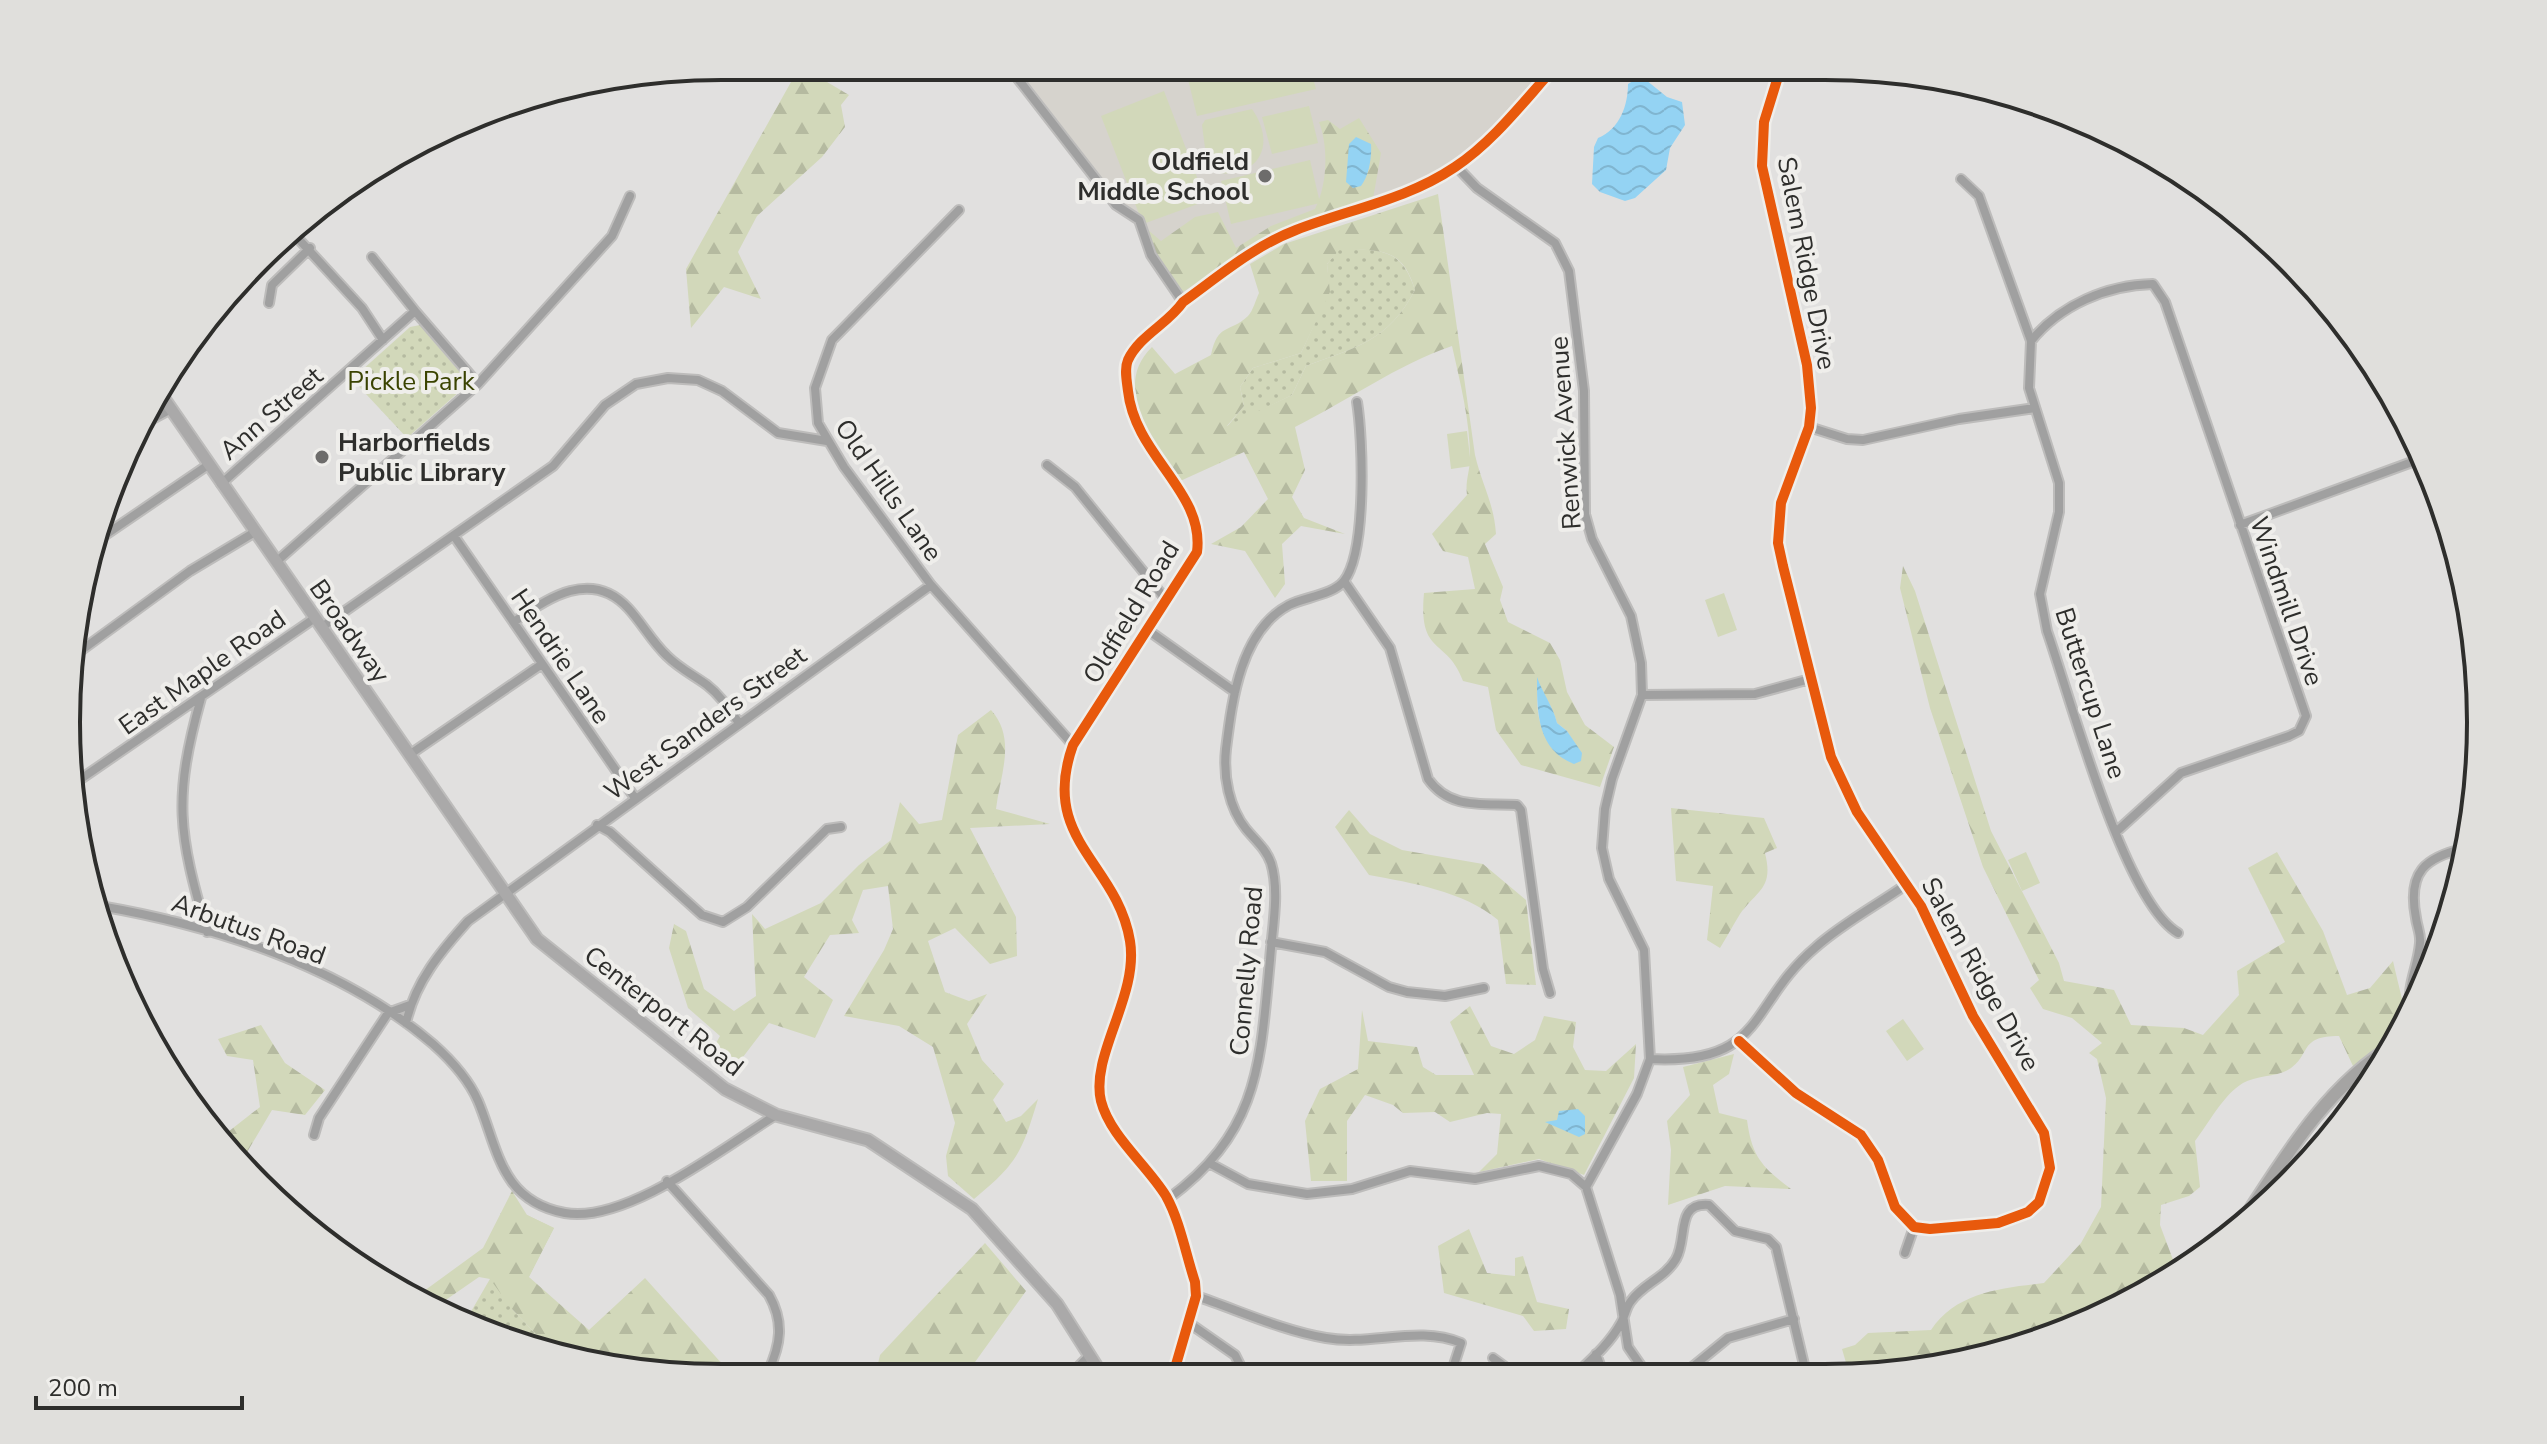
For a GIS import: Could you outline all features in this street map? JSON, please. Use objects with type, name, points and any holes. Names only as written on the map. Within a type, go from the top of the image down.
[{"type":"main road","name":"Broadway","points":[[166,401],[504,893]]},
{"type":"main road","name":"Centerport Road","points":[[504,893],[537,939],[725,1089],[776,1115],[868,1140],[972,1209],[1057,1304],[1095,1364]]},
{"type":"main road","points":[[2267,1187],[2318,1114],[2368,1064]]},
{"type":"street","points":[[1019,80],[1116,205],[1139,220],[1151,255],[1183,302]]},
{"type":"street","name":"Oldfield Road","points":[[1176,1364],[1196,1296],[1195,1282],[1168,1199],[1110,1122],[1100,1097],[1102,1064],[1127,993],[1131,948],[1127,925],[1076,836],[1064,807],[1065,766],[1073,745],[1197,552],[1199,535],[1188,504],[1138,430],[1129,400],[1127,362],[1147,336],[1175,314],[1183,302],[1270,241],[1339,214],[1396,199],[1456,166],[1501,127],[1543,80]]},
{"type":"street","name":"Salem Ridge Drive","points":[[1777,80],[1764,122],[1762,166],[1807,365],[1809,427],[1781,503],[1778,543],[1810,679],[1831,757],[1843,786],[1933,927],[1973,1016],[2037,1118],[2044,1133],[2050,1168],[2039,1202],[2013,1220],[1930,1229],[1914,1227]]},
{"type":"street","name":"Renwick Avenue","points":[[1456,166],[1477,188],[1555,243],[1569,271],[1584,391],[1585,514],[1592,539],[1631,616],[1641,663],[1642,695],[1612,779],[1605,809],[1602,848],[1609,879],[1644,950],[1650,1059],[1637,1094],[1586,1187]]},
{"type":"street","name":"Buttercup Lane","points":[[1961,179],[1979,196],[2031,341],[2028,373],[2035,408],[2055,464],[2061,500],[2042,577],[2042,610],[2116,832],[2164,926],[2178,933]]},
{"type":"street","points":[[276,562],[478,384],[612,236],[630,196]]},
{"type":"street","name":"Old Hills Lane","points":[[959,210],[832,340],[815,388],[818,423],[827,441],[931,585],[1073,745]]},
{"type":"street","points":[[299,239],[362,308],[383,340]]},
{"type":"street","points":[[269,303],[272,285],[310,248]]},
{"type":"street","points":[[372,257],[478,384]]},
{"type":"street","name":"Windmill Drive","points":[[2031,341],[2046,322],[2076,303],[2136,284],[2153,284],[2165,302],[2306,716],[2304,724],[2289,736],[2181,773],[2116,832]]},
{"type":"street","name":"Ann Street","points":[[221,484],[415,311]]},
{"type":"street","name":"East Maple Road","points":[[82,778],[201,697],[454,536],[553,466],[605,405],[636,384],[652,379],[698,380],[722,391],[778,433],[827,441]]},
{"type":"street","points":[[1357,402],[1363,459],[1356,548],[1344,581],[1390,648],[1428,779],[1439,794],[1453,801],[1517,805],[1521,810],[1543,969],[1550,993]]},
{"type":"street","points":[[1809,427],[1847,439],[1863,440],[1959,419],[2035,408]]},
{"type":"street","points":[[158,416],[171,409]]},
{"type":"street","points":[[2240,525],[2412,462]]},
{"type":"street","points":[[109,532],[208,465]]},
{"type":"street","points":[[1047,465],[1075,487],[1167,601]]},
{"type":"street","points":[[84,648],[190,571],[255,532]]},
{"type":"street","name":"Hendrie Lane","points":[[454,536],[635,798]]},
{"type":"street","name":"Connelly Road","points":[[1168,1199],[1211,1164],[1244,1108],[1259,1069],[1274,885],[1270,861],[1232,804],[1225,768],[1235,692],[1248,653],[1277,613],[1344,581]]},
{"type":"street","name":"West Sanders Street","points":[[406,1023],[410,1005],[429,968],[468,921],[931,585]]},
{"type":"street","points":[[514,622],[549,597],[566,591],[598,589],[612,595],[625,605],[671,660],[716,694],[739,723]]},
{"type":"street","points":[[1149,631],[1235,692]]},
{"type":"street","points":[[409,755],[542,664]]},
{"type":"street","points":[[1642,695],[1755,694],[1810,679]]},
{"type":"street","points":[[201,697],[184,757],[180,804],[183,840],[207,932]]},
{"type":"street","points":[[597,825],[610,832],[702,915],[723,922],[747,907],[827,829],[841,827]]},
{"type":"street","points":[[2408,989],[2420,943],[2415,897],[2420,872],[2428,860],[2454,851]]},
{"type":"street","points":[[1650,1059],[1692,1058],[1739,1041],[1817,946],[1907,884]]},
{"type":"street","name":"Arbutus Road","points":[[109,910],[207,932],[304,966],[406,1023],[448,1059],[470,1086],[493,1152],[506,1175],[547,1208],[586,1214],[612,1210],[667,1181],[776,1115]]},
{"type":"street","points":[[1271,942],[1325,952],[1389,987],[1407,992],[1445,996],[1484,988]]},
{"type":"street","points":[[314,1135],[319,1118],[388,1013],[410,1005]]},
{"type":"street","points":[[1739,1041],[1812,1106],[1861,1135],[1878,1160],[1895,1207],[1914,1227],[1905,1253]]},
{"type":"street","points":[[1211,1164],[1235,1179],[1287,1193],[1330,1193],[1410,1171],[1475,1179],[1539,1166],[1571,1174],[1586,1187],[1620,1295],[1628,1347],[1640,1364]]},
{"type":"street","points":[[667,1181],[769,1295],[777,1310],[779,1340],[771,1364]]},
{"type":"street","points":[[1586,1364],[1622,1321],[1631,1300],[1670,1268],[1682,1243],[1685,1217],[1690,1208],[1698,1204],[1709,1205],[1735,1231],[1768,1239],[1776,1247],[1804,1364]]},
{"type":"street","points":[[1196,1296],[1324,1338],[1369,1340],[1435,1336],[1461,1343],[1454,1364]]},
{"type":"street","points":[[1697,1364],[1741,1332],[1794,1319]]},
{"type":"street","points":[[1189,1323],[1224,1345],[1240,1364]]},
{"type":"street","points":[[1596,1354],[1600,1364]]},
{"type":"street","points":[[1081,1364],[1090,1355]]},
{"type":"street","points":[[1493,1358],[1501,1364]]},
{"type":"shaded area","name":"Oldfield Middle School","points":[[1025,80],[1534,80],[1489,130],[1444,168],[1417,185],[1291,225],[1231,258],[1183,297],[1140,219],[1121,204]]},
{"type":"green space","points":[[792,80],[824,80],[849,95],[841,105],[845,127],[822,157],[757,216],[738,252],[761,299],[724,287],[691,328],[686,269]]},
{"type":"green space","points":[[1188,80],[1314,80],[1316,89],[1197,116]]},
{"type":"green space","points":[[1164,91],[1206,201],[1143,224],[1101,116]]},
{"type":"green space","points":[[1309,106],[1318,143],[1272,154],[1262,117]]},
{"type":"green space","points":[[1252,109],[1263,137],[1257,160],[1238,172],[1208,171],[1202,125],[1205,120]]},
{"type":"green space","points":[[1359,118],[1381,153],[1373,199],[1290,227],[1174,297],[1145,254],[1139,230],[1148,230],[1161,241],[1195,217],[1218,212],[1236,248],[1271,226],[1315,209],[1325,166],[1319,122],[1328,120],[1340,129]]},
{"type":"green space","points":[[1310,160],[1320,203],[1231,224],[1221,181]]},
{"type":"green space","points":[[1438,194],[1475,455],[1495,523],[1496,534],[1485,544],[1503,587],[1500,600],[1508,622],[1550,643],[1560,660],[1567,692],[1585,725],[1614,747],[1600,787],[1521,765],[1496,730],[1488,687],[1463,681],[1456,667],[1429,637],[1425,628],[1424,593],[1475,589],[1468,557],[1443,551],[1432,534],[1467,495],[1470,458],[1468,430],[1452,346],[1392,373],[1295,427],[1305,470],[1292,497],[1304,518],[1345,534],[1301,526],[1282,544],[1285,584],[1275,598],[1245,551],[1211,544],[1241,527],[1268,499],[1244,452],[1178,482],[1141,414],[1135,380],[1140,363],[1152,347],[1175,374],[1211,355],[1221,333],[1248,316],[1253,308],[1259,293],[1250,264],[1284,244]],"holes":[[[1340,249],[1378,251],[1396,258],[1410,276],[1415,290],[1405,307],[1394,321],[1370,340],[1306,366],[1292,395],[1227,426],[1244,406],[1240,387],[1253,368],[1301,353],[1330,292],[1327,264]],[[1537,680],[1557,723],[1567,731],[1576,746],[1555,752],[1539,717]]]},
{"type":"green space","points":[[1340,248],[1378,251],[1396,258],[1403,265],[1415,290],[1405,307],[1394,321],[1370,340],[1306,366],[1292,395],[1226,428],[1244,406],[1240,387],[1253,368],[1301,353],[1329,292],[1327,264]]},
{"type":"green space","name":"Pickle Park","points":[[420,325],[469,383],[407,438],[352,379],[410,327]]},
{"type":"green space","points":[[1467,431],[1471,466],[1451,469],[1447,434]]},
{"type":"green space","points":[[1903,566],[1915,591],[1991,831],[2059,963],[2064,981],[2114,990],[2131,1025],[2184,1028],[2203,1035],[2239,995],[2237,971],[2285,942],[2248,868],[2277,852],[2323,931],[2347,995],[2370,988],[2393,961],[2403,1002],[2376,1051],[2353,1066],[2339,1036],[2317,1039],[2291,1068],[2248,1080],[2229,1095],[2195,1141],[2200,1187],[2189,1196],[2161,1205],[2160,1225],[2174,1261],[2109,1298],[2031,1330],[1950,1352],[1909,1359],[1846,1363],[1842,1349],[1855,1345],[1868,1333],[1931,1330],[1941,1317],[1966,1300],[1996,1290],[2044,1283],[2081,1243],[2101,1207],[2106,1098],[2097,1059],[2089,1053],[2102,1043],[2072,1018],[2043,1009],[2030,988],[2039,980],[1983,867],[1930,708],[1900,588]]},
{"type":"green space","points":[[1724,593],[1737,630],[1718,637],[1705,600]]},
{"type":"green space","points":[[991,710],[999,721],[1005,745],[996,809],[1050,824],[970,828],[1016,917],[1017,956],[990,964],[955,928],[928,941],[945,992],[969,1001],[987,994],[967,1024],[982,1060],[1004,1084],[993,1100],[1006,1122],[1021,1116],[1038,1099],[1022,1144],[1009,1166],[974,1199],[948,1176],[946,1156],[955,1123],[933,1047],[899,1026],[844,1016],[884,950],[893,929],[888,886],[863,890],[852,920],[859,933],[830,935],[804,977],[833,1000],[815,1038],[769,1023],[730,1074],[707,1059],[720,1036],[688,1008],[669,948],[674,924],[686,931],[704,989],[734,1011],[756,996],[752,914],[765,929],[821,903],[859,865],[891,840],[900,802],[919,824],[942,820],[958,735]]},
{"type":"green space","points":[[1671,808],[1764,818],[1777,848],[1765,853],[1766,882],[1740,914],[1720,948],[1707,940],[1713,886],[1676,881]]},
{"type":"green space","points":[[1349,810],[1370,834],[1402,850],[1483,864],[1526,900],[1536,985],[1506,984],[1498,920],[1484,910],[1453,895],[1369,875],[1335,827]]},
{"type":"green space","points":[[2026,852],[2040,883],[2022,891],[2008,860]]},
{"type":"green space","points":[[1470,1006],[1491,1046],[1514,1054],[1535,1040],[1544,1016],[1576,1022],[1573,1047],[1585,1070],[1606,1071],[1636,1044],[1634,1078],[1584,1175],[1539,1159],[1479,1172],[1497,1154],[1501,1114],[1487,1113],[1450,1122],[1435,1112],[1403,1113],[1393,1105],[1365,1095],[1347,1121],[1347,1181],[1311,1181],[1305,1121],[1320,1089],[1358,1069],[1362,1010],[1368,1041],[1417,1047],[1423,1067],[1436,1075],[1474,1075],[1450,1022]]},
{"type":"green space","points":[[1903,1019],[1924,1049],[1907,1061],[1886,1031]]},
{"type":"green space","points":[[261,1025],[285,1063],[325,1090],[305,1115],[272,1110],[247,1153],[228,1132],[260,1107],[253,1060],[227,1056],[218,1039]]},
{"type":"green space","points":[[1734,1054],[1729,1074],[1713,1085],[1719,1113],[1747,1120],[1760,1160],[1791,1189],[1725,1186],[1668,1205],[1671,1150],[1667,1121],[1690,1095],[1683,1067]]},
{"type":"green space","points":[[512,1191],[527,1215],[554,1228],[529,1277],[589,1330],[645,1278],[722,1364],[638,1359],[538,1337],[512,1309],[490,1279],[479,1277],[444,1301],[424,1291],[483,1248]]},
{"type":"green space","points":[[527,1215],[554,1228],[512,1309],[538,1337],[470,1313]]},
{"type":"green space","points":[[1469,1229],[1487,1273],[1515,1276],[1515,1258],[1523,1256],[1537,1302],[1569,1309],[1566,1329],[1534,1331],[1523,1316],[1444,1293],[1438,1246]]},
{"type":"green space","points":[[985,1243],[1026,1291],[974,1364],[878,1364],[880,1355]]},
{"type":"water","points":[[1634,80],[1646,80],[1667,97],[1682,102],[1685,125],[1670,148],[1666,170],[1635,198],[1625,201],[1600,192],[1592,184],[1594,147],[1598,138],[1612,129],[1621,116],[1628,84]]},
{"type":"water","points":[[1356,137],[1371,144],[1371,155],[1364,182],[1353,188],[1346,182],[1349,144]]},
{"type":"water","points":[[1537,677],[1557,723],[1567,731],[1582,753],[1581,761],[1574,764],[1562,758],[1546,739],[1537,702]]},
{"type":"water","points":[[1578,1109],[1585,1116],[1585,1134],[1579,1137],[1545,1122],[1557,1120],[1559,1111]]},
{"type":"cycle path","points":[[1176,1364],[1196,1296],[1195,1282],[1171,1206],[1158,1184],[1112,1126],[1101,1101],[1099,1083],[1102,1064],[1128,983],[1130,941],[1111,890],[1084,849],[1066,805],[1065,777],[1073,745],[1197,552],[1197,531],[1191,511],[1133,414],[1127,364],[1140,343],[1183,302],[1251,253],[1296,230],[1417,188],[1455,167],[1496,133],[1544,80]]},
{"type":"cycle path","points":[[1739,1041],[1796,1093],[1861,1135],[1878,1160],[1895,1207],[1914,1227],[1930,1229],[1998,1223],[2028,1212],[2039,1202],[2050,1168],[2044,1133],[1973,1016],[1921,906],[1857,812],[1831,757],[1783,566],[1778,543],[1781,503],[1809,427],[1811,408],[1807,365],[1762,166],[1764,122],[1777,80]]},
{"type":"place","name":"Oldfield Middle School","points":[[1265,176]]},
{"type":"place","name":"Harborfields Public Library","points":[[322,457]]}]
